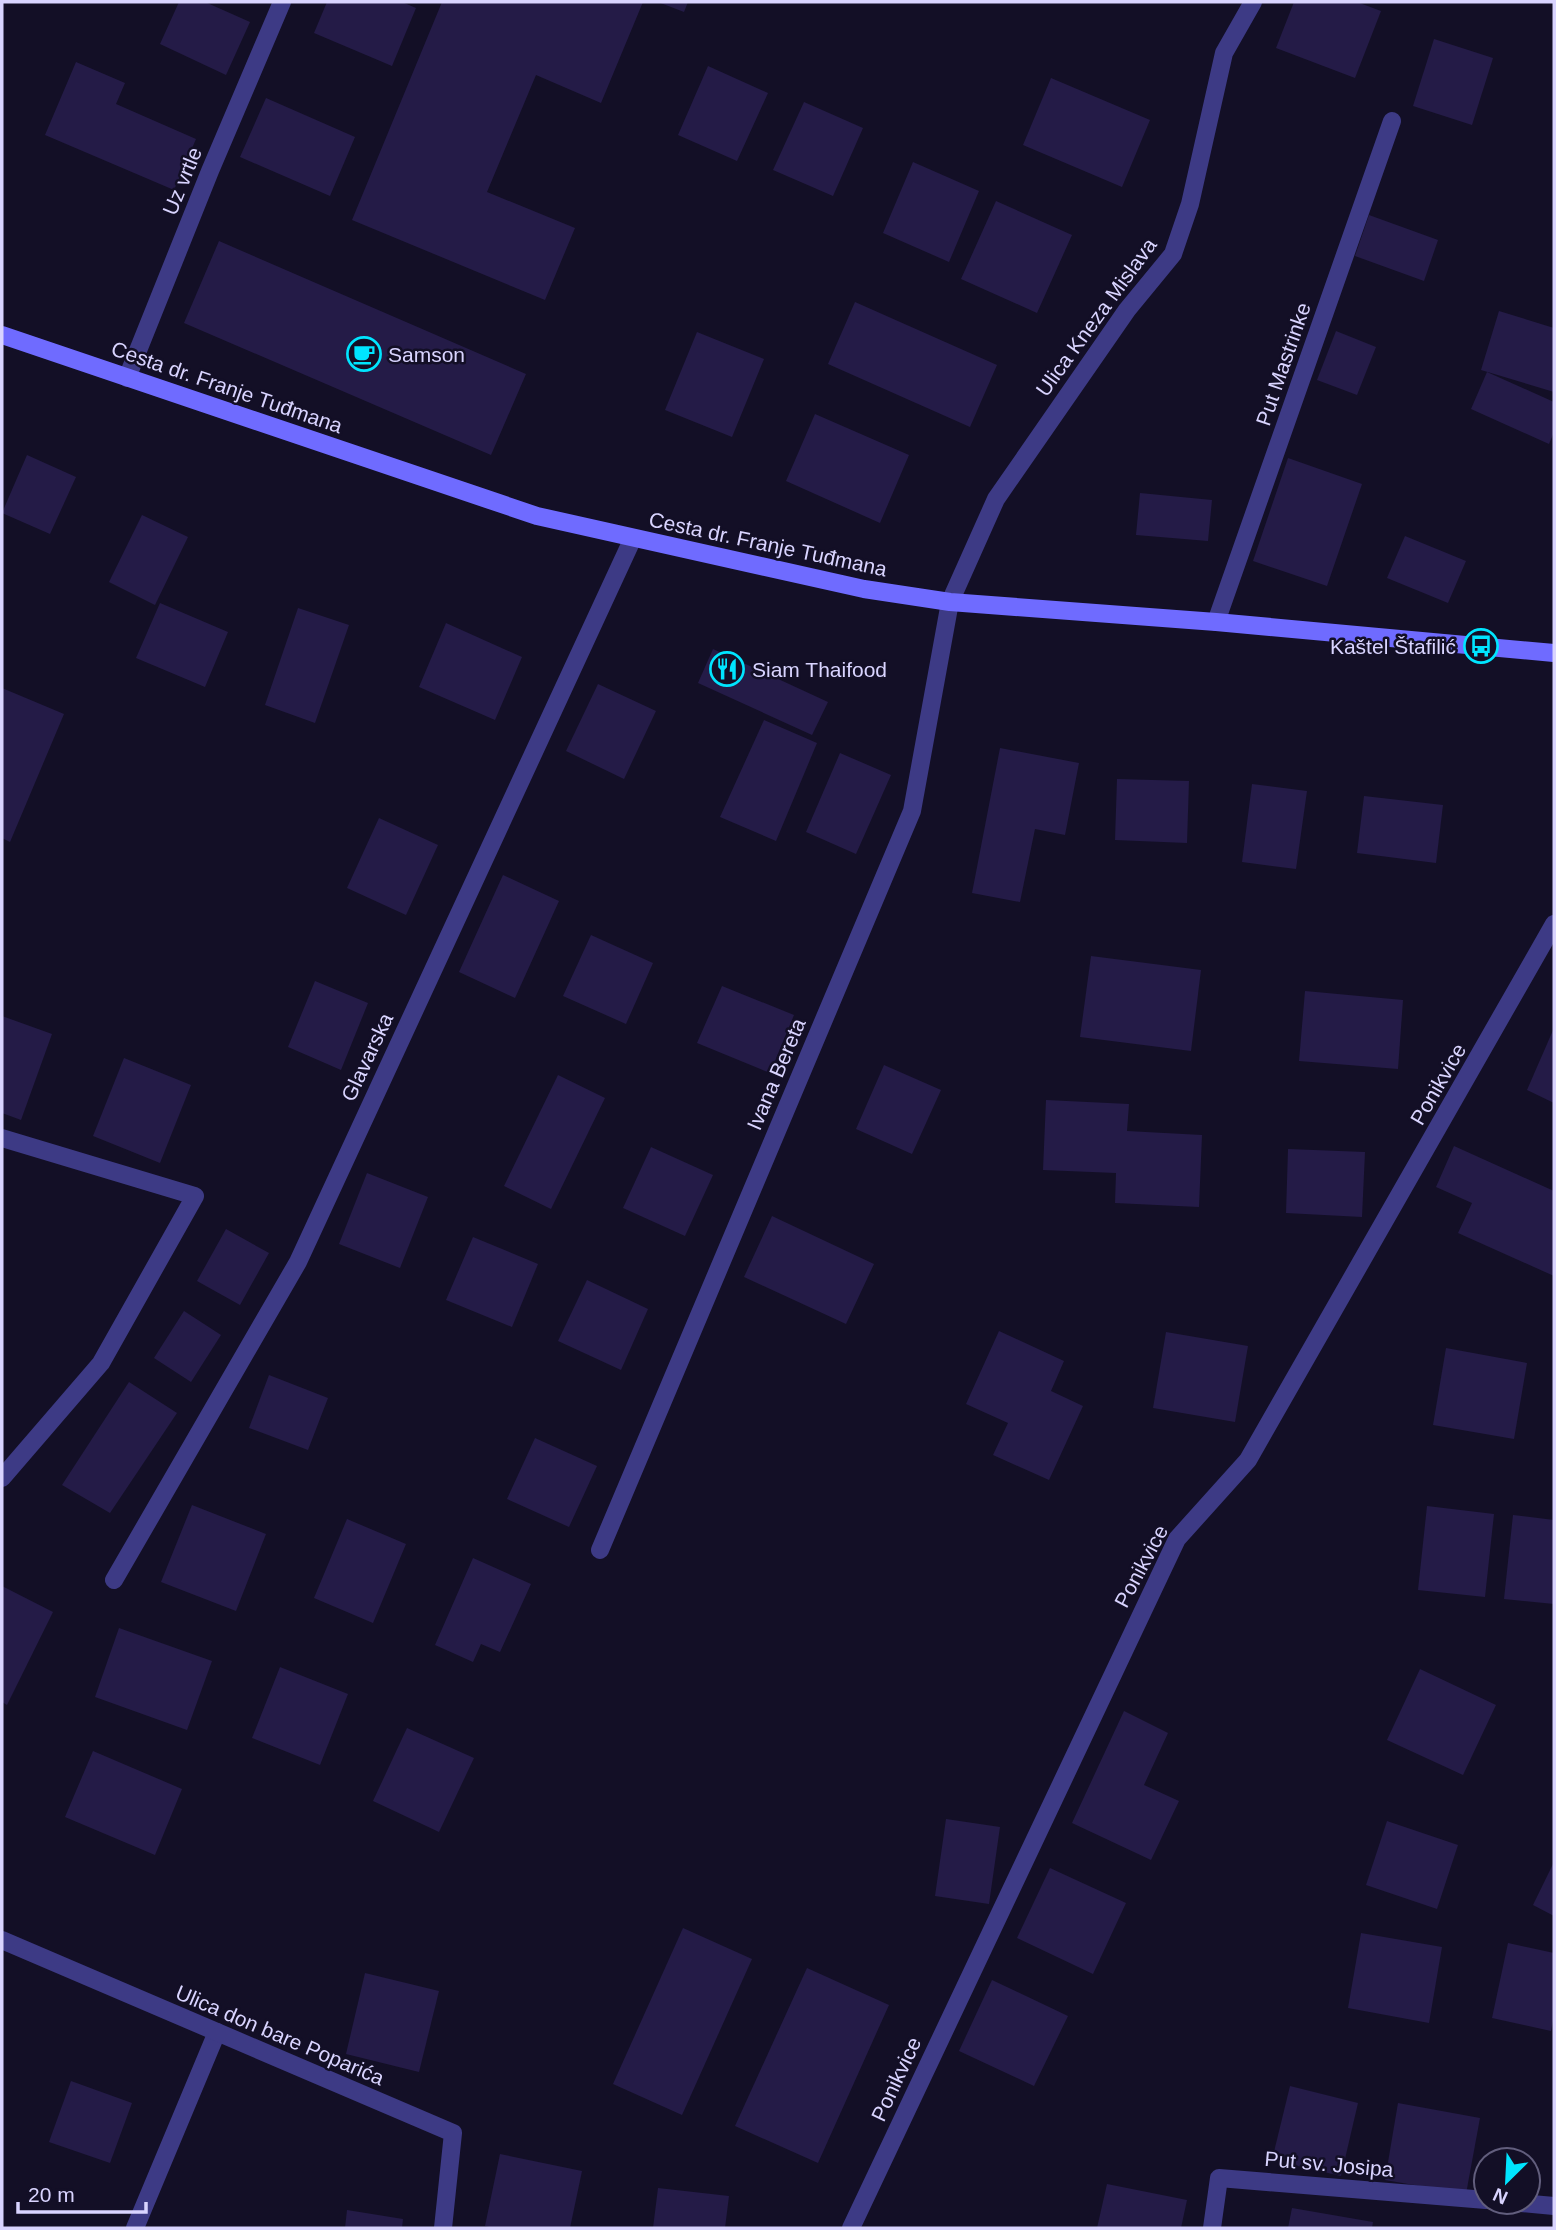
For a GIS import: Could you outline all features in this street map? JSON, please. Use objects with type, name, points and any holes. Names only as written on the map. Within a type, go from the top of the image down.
[{"type":"main road","name":"Cesta dr. Franje Tuđmana","points":[[2,335],[537,516],[864,589],[950,602],[1216,622],[1554,653]]},
{"type":"street","name":"Uz vrtle","points":[[127,378],[210,171],[282,2]]},
{"type":"street","name":"Ulica Kneza Mislava","points":[[950,602],[996,499],[1127,310],[1173,254],[1190,204],[1224,53],[1253,2]]},
{"type":"street","name":"Put Mastrinke","points":[[1216,622],[1392,121]]},
{"type":"street","name":"Glavarska","points":[[114,1580],[298,1262],[633,538]]},
{"type":"street","name":"Ivana Bereta","points":[[600,1550],[912,811],[950,602]]},
{"type":"street","name":"Ponikvice","points":[[851,2228],[1177,1539],[1248,1460],[1554,924]]},
{"type":"street","points":[[2,1138],[195,1196],[101,1363],[2,1478]]},
{"type":"street","name":"Ulica don bare Poparića","points":[[2,1940],[453,2133],[443,2228]]},
{"type":"street","points":[[135,2228],[217,2032]]},
{"type":"street","name":"Put sv. Josipa","points":[[1213,2228],[1219,2178],[1472,2199]]},
{"type":"building","points":[[179,2],[205,2],[250,22],[226,75],[160,44]]},
{"type":"building","points":[[327,2],[402,2],[416,8],[392,66],[314,33]]},
{"type":"building","points":[[442,2],[643,2],[601,103],[536,75],[487,192],[575,228],[545,300],[352,220]]},
{"type":"building","points":[[658,2],[688,2],[684,12]]},
{"type":"building","points":[[1294,2],[1357,2],[1381,11],[1355,78],[1276,48]]},
{"type":"building","points":[[1434,39],[1493,58],[1472,125],[1413,106]]},
{"type":"building","points":[[76,62],[125,83],[116,104],[196,139],[174,190],[45,135]]},
{"type":"building","points":[[708,66],[768,93],[737,161],[678,135]]},
{"type":"building","points":[[1051,78],[1150,120],[1122,187],[1023,145]]},
{"type":"building","points":[[266,98],[355,137],[330,196],[240,157]]},
{"type":"building","points":[[804,102],[863,128],[833,196],[773,170]]},
{"type":"building","points":[[913,162],[979,191],[949,262],[883,233]]},
{"type":"building","points":[[996,201],[1072,235],[1037,313],[961,279]]},
{"type":"building","points":[[1369,215],[1438,240],[1424,281],[1355,256]]},
{"type":"building","points":[[219,241],[526,374],[491,455],[184,323]]},
{"type":"building","points":[[855,302],[997,365],[970,427],[828,364]]},
{"type":"building","points":[[1499,311],[1554,328],[1554,392],[1481,370]]},
{"type":"building","points":[[1336,331],[1376,347],[1357,395],[1317,380]]},
{"type":"building","points":[[697,332],[764,359],[732,437],[665,410]]},
{"type":"building","points":[[1487,372],[1554,402],[1554,432],[1549,444],[1471,409]]},
{"type":"building","points":[[815,414],[909,455],[880,523],[786,481]]},
{"type":"building","points":[[27,455],[76,477],[50,534],[2,513]]},
{"type":"building","points":[[1288,458],[1362,484],[1327,586],[1253,561]]},
{"type":"building","points":[[1140,493],[1212,500],[1208,541],[1136,535]]},
{"type":"building","points":[[142,515],[188,537],[155,605],[109,582]]},
{"type":"building","points":[[1405,536],[1466,561],[1448,603],[1387,578]]},
{"type":"building","points":[[160,603],[228,632],[205,687],[136,658]]},
{"type":"building","points":[[298,608],[349,625],[315,723],[265,705]]},
{"type":"building","points":[[446,623],[522,657],[495,720],[419,687]]},
{"type":"building","points":[[713,649],[828,702],[812,735],[698,683]]},
{"type":"building","points":[[598,684],[656,711],[624,779],[566,751]]},
{"type":"building","points":[[2,688],[64,714],[10,842],[2,838]]},
{"type":"building","points":[[764,720],[817,743],[776,841],[720,817]]},
{"type":"building","points":[[1000,748],[1079,763],[1065,835],[1035,829],[1020,902],[972,893]]},
{"type":"building","points":[[840,753],[891,775],[856,854],[806,832]]},
{"type":"building","points":[[1117,779],[1189,781],[1187,843],[1115,840]]},
{"type":"building","points":[[1252,784],[1307,791],[1296,869],[1242,862]]},
{"type":"building","points":[[1364,796],[1443,805],[1436,863],[1357,853]]},
{"type":"building","points":[[379,818],[438,845],[406,915],[347,888]]},
{"type":"building","points":[[503,875],[559,901],[515,998],[459,972]]},
{"type":"building","points":[[591,935],[653,963],[626,1024],[563,996]]},
{"type":"building","points":[[1091,956],[1201,970],[1191,1051],[1080,1037]]},
{"type":"building","points":[[315,981],[368,1003],[341,1070],[288,1047]]},
{"type":"building","points":[[722,986],[794,1015],[770,1073],[697,1043]]},
{"type":"building","points":[[1305,991],[1403,1000],[1398,1069],[1299,1061]]},
{"type":"building","points":[[2,1016],[52,1034],[21,1120],[2,1113]]},
{"type":"building","points":[[1554,1028],[1554,1103],[1527,1090]]},
{"type":"building","points":[[124,1058],[191,1085],[160,1163],[93,1136]]},
{"type":"building","points":[[884,1065],[941,1090],[912,1154],[856,1129]]},
{"type":"building","points":[[558,1075],[605,1098],[551,1209],[504,1186]]},
{"type":"building","points":[[1046,1100],[1129,1104],[1127,1131],[1202,1135],[1199,1207],[1115,1203],[1116,1173],[1043,1170]]},
{"type":"building","points":[[1454,1146],[1554,1191],[1554,1276],[1458,1233],[1472,1203],[1436,1187]]},
{"type":"building","points":[[651,1147],[713,1175],[685,1236],[623,1208]]},
{"type":"building","points":[[1288,1149],[1365,1152],[1362,1217],[1286,1213]]},
{"type":"building","points":[[367,1173],[428,1197],[400,1268],[339,1244]]},
{"type":"building","points":[[772,1216],[874,1264],[846,1324],[744,1277]]},
{"type":"building","points":[[226,1229],[269,1253],[240,1305],[197,1281]]},
{"type":"building","points":[[473,1237],[538,1264],[512,1327],[446,1300]]},
{"type":"building","points":[[587,1280],[648,1309],[621,1370],[558,1341]]},
{"type":"building","points":[[184,1311],[221,1335],[191,1382],[154,1358]]},
{"type":"building","points":[[999,1331],[1064,1361],[1051,1391],[1083,1406],[1049,1480],[993,1455],[1008,1423],[966,1404]]},
{"type":"building","points":[[1166,1332],[1248,1346],[1235,1422],[1153,1408]]},
{"type":"building","points":[[1446,1348],[1527,1363],[1514,1439],[1433,1425]]},
{"type":"building","points":[[269,1375],[328,1398],[308,1450],[249,1428]]},
{"type":"building","points":[[129,1382],[177,1413],[110,1513],[62,1485]]},
{"type":"building","points":[[535,1438],[597,1466],[569,1527],[507,1499]]},
{"type":"building","points":[[192,1505],[266,1534],[236,1611],[161,1582]]},
{"type":"building","points":[[1427,1506],[1494,1514],[1485,1597],[1418,1590]]},
{"type":"building","points":[[1513,1515],[1554,1520],[1554,1604],[1504,1599]]},
{"type":"building","points":[[347,1519],[406,1544],[373,1623],[314,1598]]},
{"type":"building","points":[[473,1558],[531,1584],[500,1652],[481,1644],[473,1662],[435,1645]]},
{"type":"building","points":[[2,1586],[53,1612],[7,1705],[2,1702]]},
{"type":"building","points":[[119,1628],[212,1661],[187,1730],[95,1697]]},
{"type":"building","points":[[280,1667],[348,1694],[320,1765],[252,1738]]},
{"type":"building","points":[[1420,1669],[1496,1705],[1463,1775],[1387,1740]]},
{"type":"building","points":[[1124,1711],[1168,1733],[1144,1785],[1179,1801],[1151,1860],[1072,1823]]},
{"type":"building","points":[[407,1728],[474,1758],[439,1832],[373,1801]]},
{"type":"building","points":[[93,1751],[182,1789],[155,1855],[65,1817]]},
{"type":"building","points":[[946,1819],[1000,1827],[989,1904],[935,1896]]},
{"type":"building","points":[[1387,1821],[1458,1845],[1437,1909],[1366,1885]]},
{"type":"building","points":[[1554,1862],[1554,1916],[1533,1905]]},
{"type":"building","points":[[1050,1868],[1126,1903],[1093,1974],[1017,1938]]},
{"type":"building","points":[[683,1928],[752,1959],[682,2115],[613,2084]]},
{"type":"building","points":[[1361,1933],[1442,1947],[1429,2023],[1348,2008]]},
{"type":"building","points":[[1508,1943],[1554,1953],[1554,2015],[1551,2031],[1492,2018]]},
{"type":"building","points":[[807,1968],[889,2005],[818,2163],[735,2126]]},
{"type":"building","points":[[365,1973],[439,1991],[419,2072],[346,2054]]},
{"type":"building","points":[[992,1980],[1068,2016],[1034,2086],[959,2051]]},
{"type":"building","points":[[71,2081],[132,2103],[110,2163],[49,2142]]},
{"type":"building","points":[[1290,2086],[1358,2103],[1341,2176],[1272,2160]]},
{"type":"building","points":[[1398,2103],[1480,2118],[1475,2146],[1472,2146],[1466,2194],[1385,2180]]},
{"type":"building","points":[[500,2154],[582,2171],[570,2228],[485,2226]]},
{"type":"building","points":[[1107,2184],[1187,2200],[1181,2228],[1097,2228]]},
{"type":"building","points":[[658,2188],[729,2196],[725,2228],[653,2228]]},
{"type":"building","points":[[1292,2208],[1373,2222],[1372,2228],[1288,2228]]},
{"type":"building","points":[[347,2210],[403,2219],[402,2228],[345,2228]]},
{"type":"place","name":"Samson","points":[[364,354]]},
{"type":"place","name":"Kaštel Štafilić","points":[[1481,646]]},
{"type":"place","name":"Siam Thaifood","points":[[727,669]]}]
